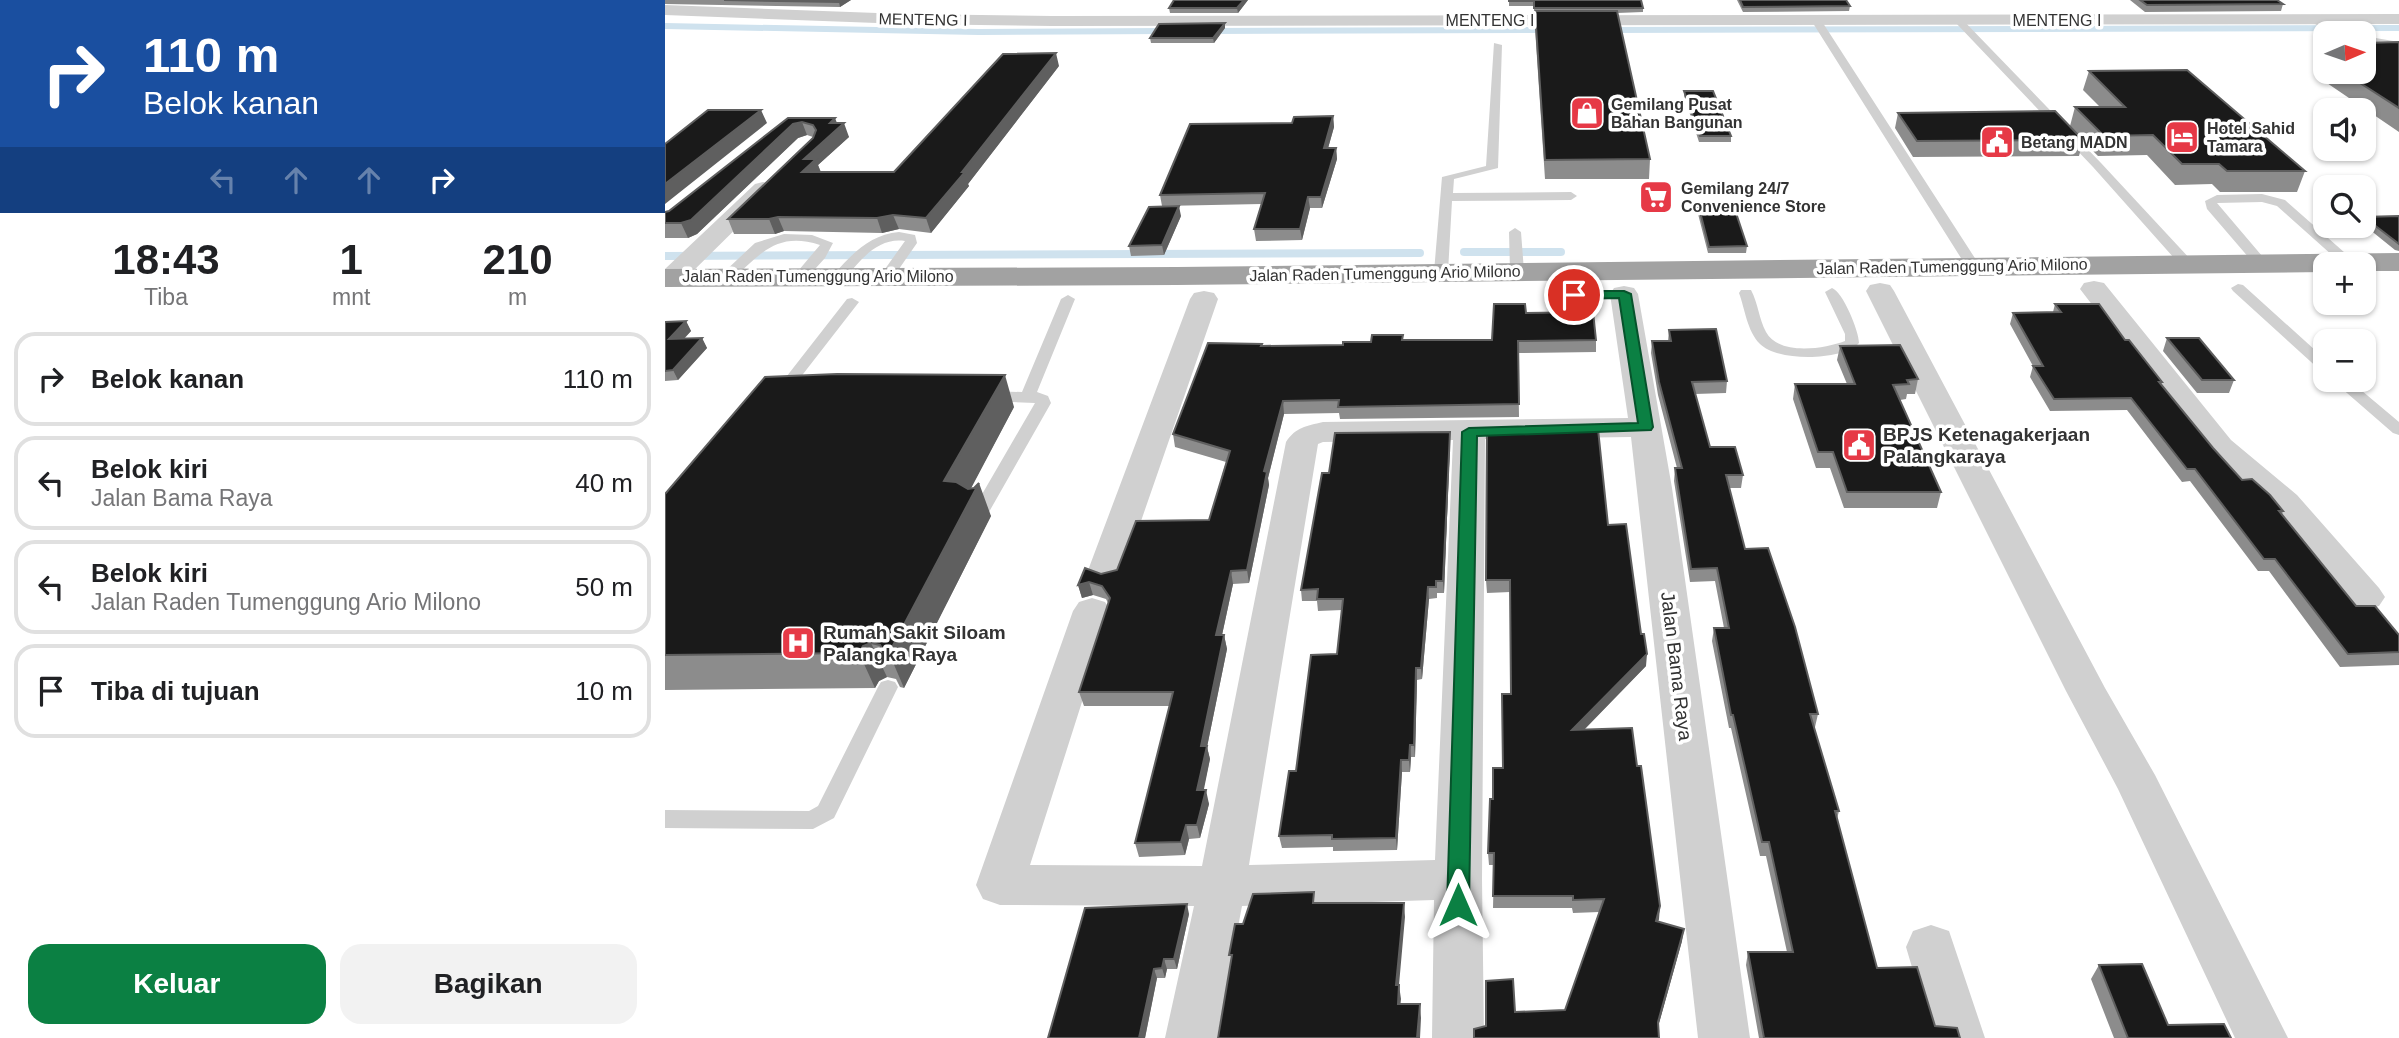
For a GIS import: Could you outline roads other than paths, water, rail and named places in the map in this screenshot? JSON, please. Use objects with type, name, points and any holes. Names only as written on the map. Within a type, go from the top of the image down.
[{"type":"highway","name":"Jalan Raden Tumenggung Ario Milono","points":[[2376,269],[2399,262]]},
{"type":"highway","name":"Jalan Raden Tumenggung Ario Milono","points":[[667,286],[846,289],[1075,287],[1441,272],[2261,263],[2313,270]]},
{"type":"highway","name":"Jalan Raden Tumenggung Ario Milono","points":[[667,286],[727,277],[800,277],[846,289],[887,276],[1075,287],[1204,299],[2313,287]]},
{"type":"highway","name":"Jalan Raden Tumenggung Ario Milono","points":[[2376,280],[2399,286]]},
{"type":"street","points":[[1184,21],[1202,0]]},
{"type":"street","points":[[1547,20],[1551,0]]},
{"type":"street","points":[[1776,0],[1785,20]]},
{"type":"street","points":[[1852,0],[1867,20]]},
{"type":"street","points":[[2216,0],[2246,20]]},
{"type":"street","name":"MENTENG I","points":[[665,10],[904,19],[1785,20],[1820,27],[1867,20],[1960,23],[2399,19]]},
{"type":"street","points":[[667,286],[780,173]]},
{"type":"street","points":[[2094,289],[2211,438],[2285,503],[2366,597]]},
{"type":"street","points":[[1880,291],[2086,691],[2139,787],[2262,1038]]},
{"type":"street","name":"Jalan Bama Raya","points":[[1624,294],[1646,427],[1724,1038]]},
{"type":"street","points":[[1204,299],[1098,592],[1000,885],[1222,886],[1458,879]]},
{"type":"street","points":[[1191,1038],[1222,886],[1302,442],[1309,435],[1323,432],[1469,432],[1646,427]]},
{"type":"street","points":[[1458,1038],[1458,879],[1469,432]]},
{"type":"street","points":[[1931,947],[1959,1038]]},
{"type":"lane","points":[[1960,23],[2097,165],[2187,264]]},
{"type":"lane","points":[[1820,27],[1973,266]]},
{"type":"lane","points":[[2377,41],[2399,45]]},
{"type":"lane","points":[[1441,272],[1448,177],[1492,169],[1497,46]]},
{"type":"lane","points":[[1446,197],[1571,196]]},
{"type":"lane","points":[[2261,263],[2211,206],[2211,201],[2262,198],[2281,203],[2332,252]]},
{"type":"lane","points":[[1515,232],[1517,271]]},
{"type":"lane","points":[[805,397],[773,403],[874,241],[892,236],[911,238],[911,243],[887,276]]},
{"type":"lane","points":[[727,277],[762,245],[771,241],[818,239],[827,243],[800,277]]},
{"type":"lane","points":[[1028,396],[1075,287]]},
{"type":"lane","points":[[2238,288],[2313,356]]},
{"type":"lane","points":[[1746,293],[1764,340],[1775,348],[1790,352],[1825,352],[1841,349],[1852,343],[1852,334],[1832,292]]},
{"type":"lane","points":[[2354,392],[2399,430]]},
{"type":"lane","points":[[972,397],[1028,396],[1043,399],[979,515]]},
{"type":"lane","points":[[665,819],[813,820],[826,812],[888,687]]},
{"type":"waterway","points":[[665,26],[979,32],[1166,31]]},
{"type":"waterway","points":[[1609,30],[2399,28]]},
{"type":"waterway","points":[[1210,31],[1548,30]]},
{"type":"waterway","points":[[1464,252],[1561,252]]},
{"type":"waterway","points":[[665,256],[1420,253]]},
{"type":"place","name":"Gemilang Pusat Bahan Bangunan","points":[[1587,113]]},
{"type":"place","name":"Hotel Sahid Tamara","points":[[2182,137]]},
{"type":"place","name":"Betang MADN","points":[[1997,142]]},
{"type":"place","name":"Gemilang 24/7 Convenience Store","points":[[1656,197]]},
{"type":"place","name":"BPJS Ketenagakerjaan Palangkaraya","points":[[1859,445]]},
{"type":"place","name":"Rumah Sakit Siloam Palangka Raya","points":[[798,643]]}]
